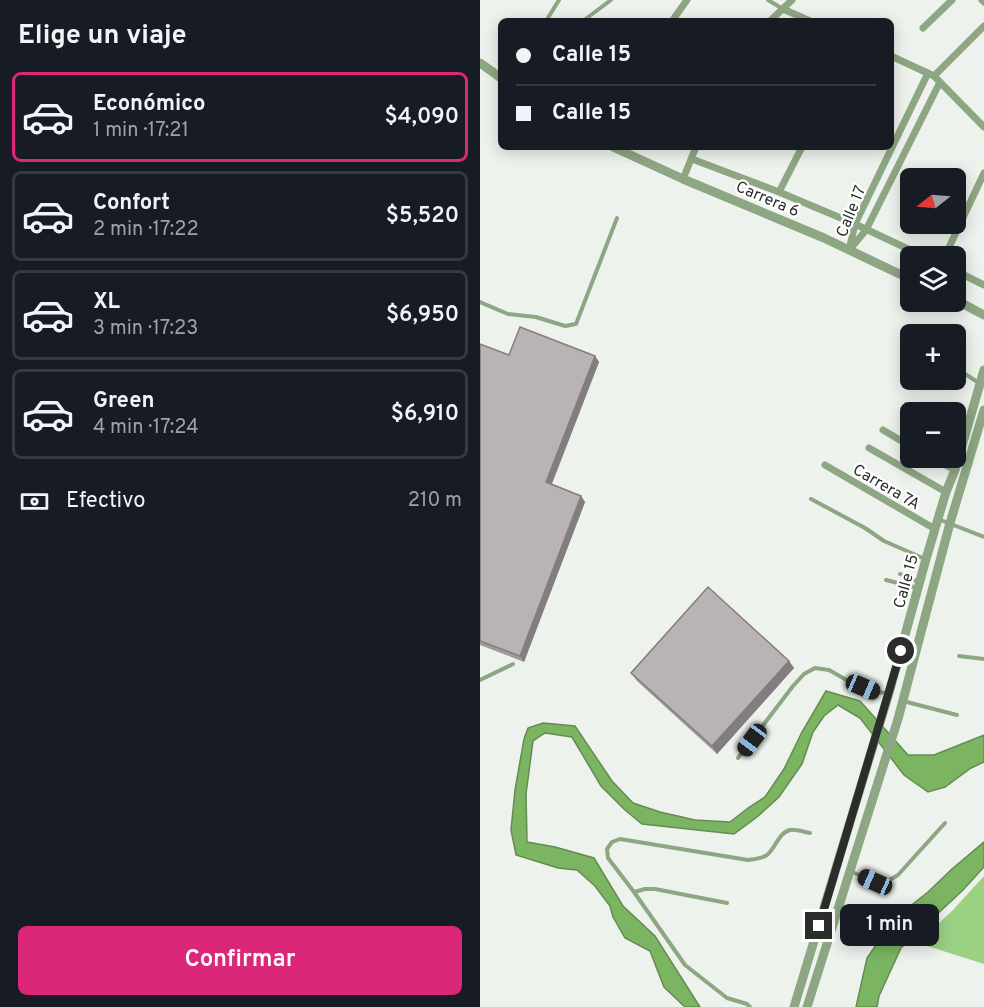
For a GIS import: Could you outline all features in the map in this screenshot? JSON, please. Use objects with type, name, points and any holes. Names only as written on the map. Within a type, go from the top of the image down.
[{"type":"street","points":[[674,18],[687,0]]},
{"type":"street","points":[[773,18],[792,0]]},
{"type":"street","points":[[923,28],[952,0]]},
{"type":"street","points":[[783,9],[803,18]]},
{"type":"street","name":"Calle 17","points":[[894,148],[931,75],[984,26]]},
{"type":"street","points":[[894,57],[931,75],[984,126]]},
{"type":"street","points":[[480,63],[498,76]]},
{"type":"street","name":"Calle 17","points":[[849,250],[866,230],[940,82]]},
{"type":"street","name":"Carrera 6","points":[[620,150],[824,238],[900,274]]},
{"type":"street","points":[[683,179],[695,150]]},
{"type":"street","points":[[780,192],[801,150]]},
{"type":"street","name":"Calle 17","points":[[849,250],[855,225],[893,150]]},
{"type":"street","name":"Carrera 6","points":[[692,159],[780,192],[901,246]]},
{"type":"street","points":[[950,246],[984,173]]},
{"type":"street","points":[[966,277],[984,285]]},
{"type":"street","points":[[966,305],[984,315]]},
{"type":"street","name":"Calle 15","points":[[966,419],[984,370]]},
{"type":"street","name":"Calle 15","points":[[807,1007],[903,700],[950,524],[984,410]]},
{"type":"street","points":[[883,430],[900,440]]},
{"type":"street","points":[[868,448],[946,492]]},
{"type":"street","name":"Carrera 7A","points":[[825,465],[935,529]]},
{"type":"street","points":[[951,468],[955,470]]},
{"type":"street","name":"Calle 15","points":[[794,1007],[889,693],[946,492],[955,470]]},
{"type":"street","points":[[889,693],[903,700]]},
{"type":"street","points":[[837,865],[850,871]]},
{"type":"lane","points":[[548,18],[559,0]]},
{"type":"lane","points":[[587,18],[611,0]]},
{"type":"lane","points":[[768,0],[783,9]]},
{"type":"lane","points":[[480,302],[508,314],[536,317],[565,326],[576,324],[617,218]]},
{"type":"lane","points":[[966,375],[980,384]]},
{"type":"lane","points":[[810,499],[865,528],[884,541],[926,559]]},
{"type":"lane","points":[[938,519],[984,537]]},
{"type":"lane","points":[[900,574],[919,585]]},
{"type":"lane","points":[[886,579],[919,585]]},
{"type":"lane","points":[[959,656],[984,659]]},
{"type":"lane","points":[[480,680],[513,664]]},
{"type":"lane","points":[[738,758],[793,686],[804,674],[815,668],[829,670],[875,692],[889,693]]},
{"type":"lane","points":[[903,700],[957,715]]},
{"type":"lane","points":[[850,871],[875,882],[888,881],[898,875],[945,823]]},
{"type":"lane","points":[[750,1007],[727,998],[685,965],[608,858],[607,849],[612,842],[620,839],[748,860],[767,855],[782,834],[787,831],[810,833]]},
{"type":"lane","points":[[634,892],[655,889],[727,903]]},
{"type":"shaded area","points":[[826,691],[860,701],[908,755],[934,755],[984,735],[984,762],[971,768],[945,787],[928,792],[904,775],[860,718],[838,705],[824,716],[813,732],[802,764],[779,797],[734,834],[642,824],[601,786],[572,737],[545,733],[533,741],[526,794],[527,842],[594,858],[623,906],[655,936],[700,1007],[685,1007],[664,987],[650,951],[625,938],[613,917],[610,906],[595,886],[577,870],[558,868],[516,855],[511,830],[515,790],[528,728],[543,723],[575,726],[612,781],[633,803],[695,820],[730,822],[765,797],[784,769]]},
{"type":"shaded area","points":[[984,842],[984,867],[901,948],[879,996],[877,1007],[856,1007],[867,958],[894,919]]},
{"type":"shaded area","points":[[984,876],[984,964],[918,943],[953,910]]},
{"type":"building","points":[[520,327],[595,356],[546,482],[581,496],[520,656],[480,641],[480,344],[509,355]]},
{"type":"building","points":[[708,587],[789,661],[712,746],[631,673]]},
{"type":"route","points":[[819,926],[901,651]]}]
